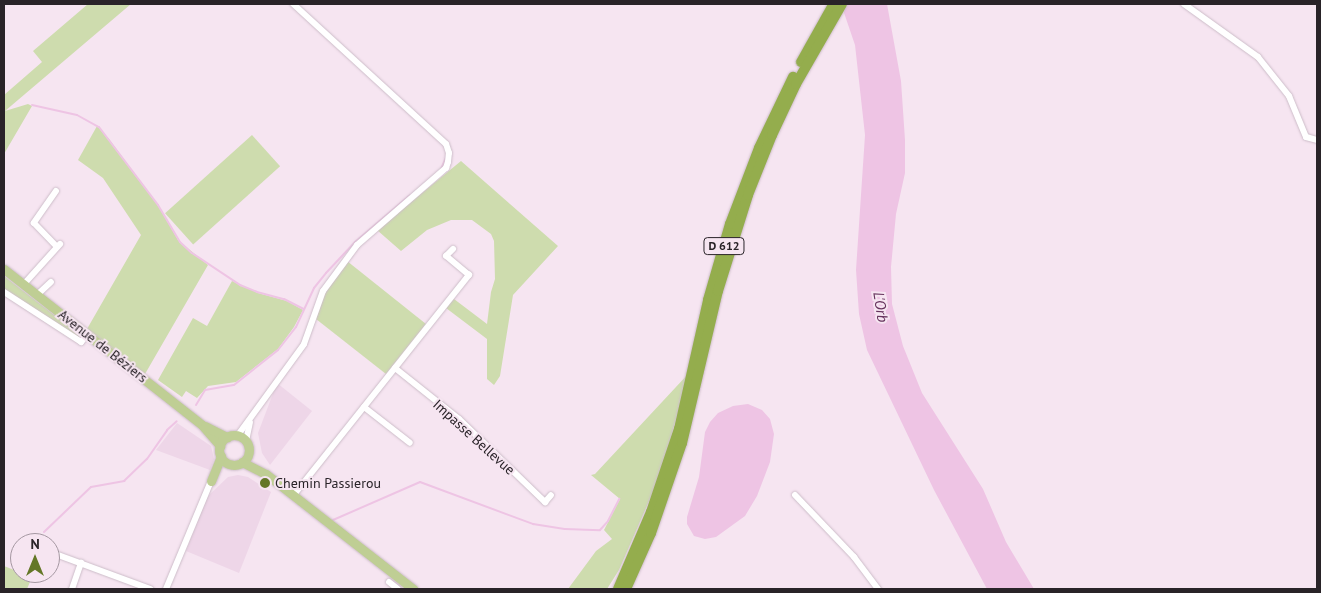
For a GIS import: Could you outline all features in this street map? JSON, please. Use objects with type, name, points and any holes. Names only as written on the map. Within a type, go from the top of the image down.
[{"type":"highway","name":"D 612","points":[[626,589],[648,529],[679,429],[710,295],[735,209],[772,119],[825,25],[834,4]]},
{"type":"highway","name":"D 612","points":[[825,25],[842,4]]},
{"type":"highway","name":"D 612","points":[[618,589],[648,529]]},
{"type":"highway","points":[[610,589],[638,535],[648,529],[651,545],[632,589]]},
{"type":"main road","name":"Avenue de Béziers","points":[[4,269],[202,424],[220,446]]},
{"type":"main road","name":"Avenue de Béziers","points":[[202,424],[227,436]]},
{"type":"main road","points":[[211,480],[221,456],[220,446],[227,436],[238,435],[246,441],[248,453],[266,474],[412,589]]},
{"type":"main road","points":[[242,462],[248,453]]},
{"type":"main road","points":[[221,456],[229,464]]},
{"type":"main road","points":[[211,480],[229,464],[242,462],[266,474]]},
{"type":"street","points":[[238,435],[270,388],[304,344],[323,291],[358,245],[446,168],[449,153],[446,144],[293,4]]},
{"type":"street","points":[[1184,4],[1258,57],[1289,96],[1306,137],[1317,140]]},
{"type":"street","points":[[24,284],[59,245],[34,223],[56,191]]},
{"type":"street","points":[[293,496],[469,275],[446,256],[452,250]]},
{"type":"street","points":[[37,295],[51,282]]},
{"type":"street","points":[[4,292],[81,342],[88,334]]},
{"type":"street","name":"Impasse Bellevue","points":[[395,368],[459,419],[545,502],[551,495]]},
{"type":"street","points":[[364,407],[410,443]]},
{"type":"street","points":[[246,441],[250,420]]},
{"type":"street","points":[[166,589],[211,480]]},
{"type":"street","points":[[795,496],[854,557],[878,589]]},
{"type":"street","points":[[60,556],[150,589]]},
{"type":"street","points":[[72,589],[81,563]]},
{"type":"street","points":[[389,582],[398,589]]},
{"type":"shaded area","points":[[277,383],[312,411],[270,465],[262,453],[258,433]]},
{"type":"shaded area","points":[[177,423],[211,446],[214,459],[210,470],[156,450]]},
{"type":"shaded area","points":[[238,475],[248,477],[271,492],[239,573],[186,551],[207,497],[228,477]]},
{"type":"green space","points":[[88,4],[131,4],[5,111],[28,104],[32,106],[4,154],[4,95],[42,62],[33,51]]},
{"type":"green space","points":[[97,126],[109,139],[158,205],[178,240],[208,265],[145,374],[87,329],[141,235],[103,178],[78,160]]},
{"type":"green space","points":[[252,135],[280,166],[193,245],[165,213]]},
{"type":"green space","points":[[461,161],[558,246],[513,295],[500,376],[494,385],[487,379],[487,339],[446,308],[454,299],[487,324],[491,292],[495,279],[494,241],[491,234],[472,220],[451,220],[427,230],[401,251],[377,230]]},
{"type":"green space","points":[[347,261],[426,324],[386,374],[316,319],[325,292]]},
{"type":"green space","points":[[4,276],[80,335],[78,338],[4,290]]},
{"type":"green space","points":[[232,281],[258,293],[287,301],[303,310],[294,327],[278,349],[236,382],[208,386],[197,398],[186,391],[182,397],[158,380],[193,318],[207,326]]},
{"type":"green space","points":[[689,373],[660,476],[619,570],[607,589],[568,589],[596,551],[612,539],[604,530],[620,499],[591,475],[595,474]]},
{"type":"green space","points":[[4,566],[10,568],[10,583],[30,583],[27,589],[4,589]]},
{"type":"water","name":"L'Orb","points":[[841,4],[887,4],[901,81],[905,173],[896,214],[891,267],[892,304],[903,346],[922,393],[983,489],[1006,542],[1034,589],[987,589],[934,490],[867,350],[859,314],[856,270],[865,135],[855,45]]},
{"type":"water","points":[[748,404],[762,410],[770,419],[774,434],[770,462],[757,496],[745,516],[716,537],[705,539],[694,536],[687,524],[687,517],[699,477],[705,432],[710,422],[718,413],[733,406]]},
{"type":"waterway","points":[[32,105],[77,115],[99,127],[158,205],[180,242],[192,253],[240,285],[257,292],[284,299],[304,309]]},
{"type":"waterway","points":[[441,169],[446,157]]},
{"type":"waterway","points":[[196,405],[205,390],[234,385],[278,350],[296,327],[314,288],[326,273],[355,242],[410,195]]},
{"type":"waterway","points":[[44,532],[91,487],[124,481],[147,459],[167,430],[177,421]]},
{"type":"waterway","points":[[333,520],[420,482],[533,524],[565,529],[600,530],[608,521],[619,499]]},
{"type":"place","name":"Chemin Passierou","points":[[265,483]]}]
